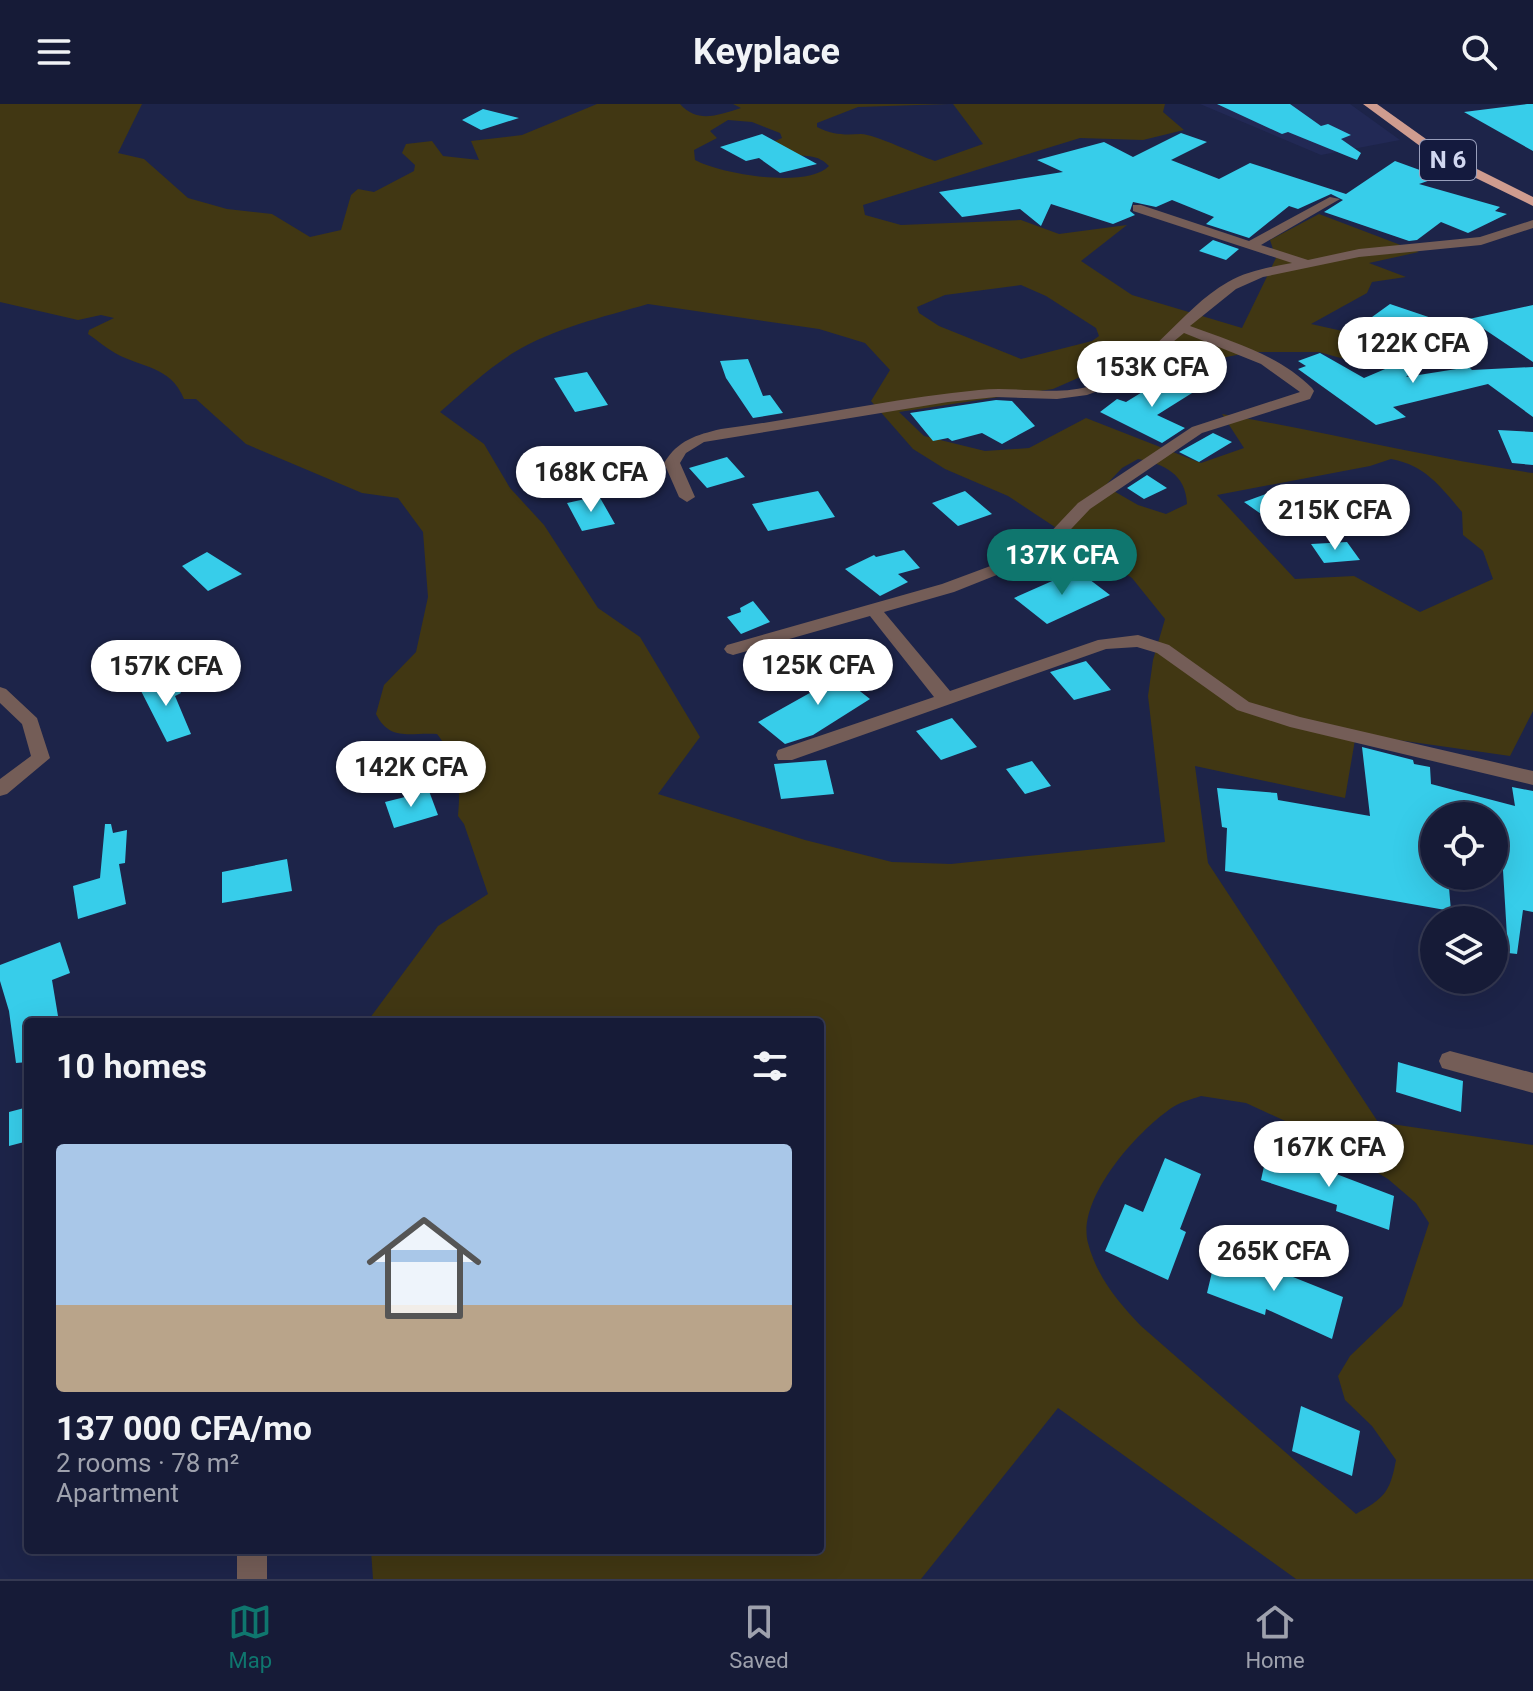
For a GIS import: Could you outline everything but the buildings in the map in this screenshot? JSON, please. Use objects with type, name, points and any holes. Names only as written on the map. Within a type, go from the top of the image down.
[{"type":"highway","name":"N 6","points":[[1370,105],[1443,157],[1533,202]]},
{"type":"street","points":[[1251,245],[1334,199]]},
{"type":"street","points":[[1137,208],[1307,264]]},
{"type":"street","points":[[687,497],[672,463],[678,452],[692,440],[979,394],[1078,394],[1104,387],[1126,374],[1233,284],[1271,271],[1359,253],[1481,241],[1533,224]]},
{"type":"street","points":[[733,649],[948,588],[1018,561],[1049,543],[1084,506],[1197,430],[1305,396],[1307,391],[1301,383],[1282,370],[1181,327]]},
{"type":"street","points":[[874,610],[946,699]]},
{"type":"street","points":[[785,755],[1104,644],[1138,641],[1163,649],[1243,706],[1297,723],[1533,778]]},
{"type":"street","points":[[0,693],[30,722],[41,758],[0,789]]},
{"type":"street","points":[[1450,1061],[1533,1083]]},
{"type":"street","points":[[252,1554],[252,1579]]},
{"type":"shaded area","points":[[0,104],[142,104],[118,153],[144,159],[188,198],[227,209],[272,214],[310,237],[341,230],[351,195],[358,189],[374,192],[414,171],[415,165],[402,153],[406,144],[432,141],[443,156],[479,160],[471,141],[522,135],[597,104],[680,104],[694,114],[709,116],[741,108],[733,104],[948,104],[858,107],[817,123],[817,127],[828,132],[867,135],[935,161],[983,144],[953,104],[1165,104],[1163,112],[1184,130],[1143,140],[1080,138],[863,205],[865,215],[901,225],[1021,220],[1059,234],[1127,225],[1081,261],[1132,295],[1242,328],[1276,258],[1270,240],[1319,214],[1419,252],[1369,263],[1406,277],[1372,282],[1367,293],[1311,324],[1432,351],[1373,367],[1319,352],[1252,352],[1160,370],[1094,371],[1053,389],[899,412],[924,436],[985,451],[1029,448],[1086,418],[1201,463],[1244,448],[1222,414],[1533,473],[1533,711],[1510,756],[1356,734],[1345,798],[1195,766],[1208,863],[1378,1122],[1533,1145],[1533,1579],[1296,1579],[1058,1408],[921,1579],[373,1579],[371,1554],[824,1554],[824,1018],[370,1018],[438,926],[488,894],[464,824],[458,816],[457,772],[444,744],[437,734],[394,732],[376,714],[384,685],[416,652],[428,597],[423,532],[398,498],[362,493],[246,444],[196,399],[184,399],[172,380],[164,374],[115,353],[88,334],[89,330],[114,318],[101,315],[78,320],[0,302]],"holes":[[[728,120],[752,122],[780,133],[782,138],[764,146],[783,154],[818,158],[829,166],[818,173],[784,178],[743,174],[695,160],[694,150],[717,138],[710,131]],[[1021,285],[1046,296],[1096,328],[1099,336],[1092,341],[1021,359],[939,326],[919,313],[917,307],[945,295]],[[648,304],[819,329],[865,343],[890,370],[871,401],[913,449],[945,469],[1008,496],[1132,578],[1165,619],[1153,660],[1148,696],[1165,842],[951,864],[892,862],[805,840],[658,794],[700,737],[640,637],[598,608],[544,525],[510,488],[484,444],[440,412],[484,374],[529,344],[562,330]],[[1138,459],[1165,468],[1183,485],[1187,504],[1166,514],[1138,505],[1105,486],[1122,468]],[[1391,459],[1423,472],[1447,494],[1462,512],[1463,535],[1483,551],[1493,579],[1420,612],[1354,576],[1295,579],[1217,495],[1370,466]],[[1201,1096],[1246,1103],[1307,1131],[1388,1179],[1416,1203],[1429,1223],[1402,1306],[1350,1356],[1338,1376],[1345,1400],[1372,1426],[1396,1460],[1384,1493],[1356,1514],[1141,1326],[1109,1288],[1092,1255],[1087,1225],[1091,1206],[1113,1167],[1159,1118],[1176,1105]]]},
{"type":"shaded area","points":[[1200,104],[1350,104],[1400,140],[1321,155]]}]
